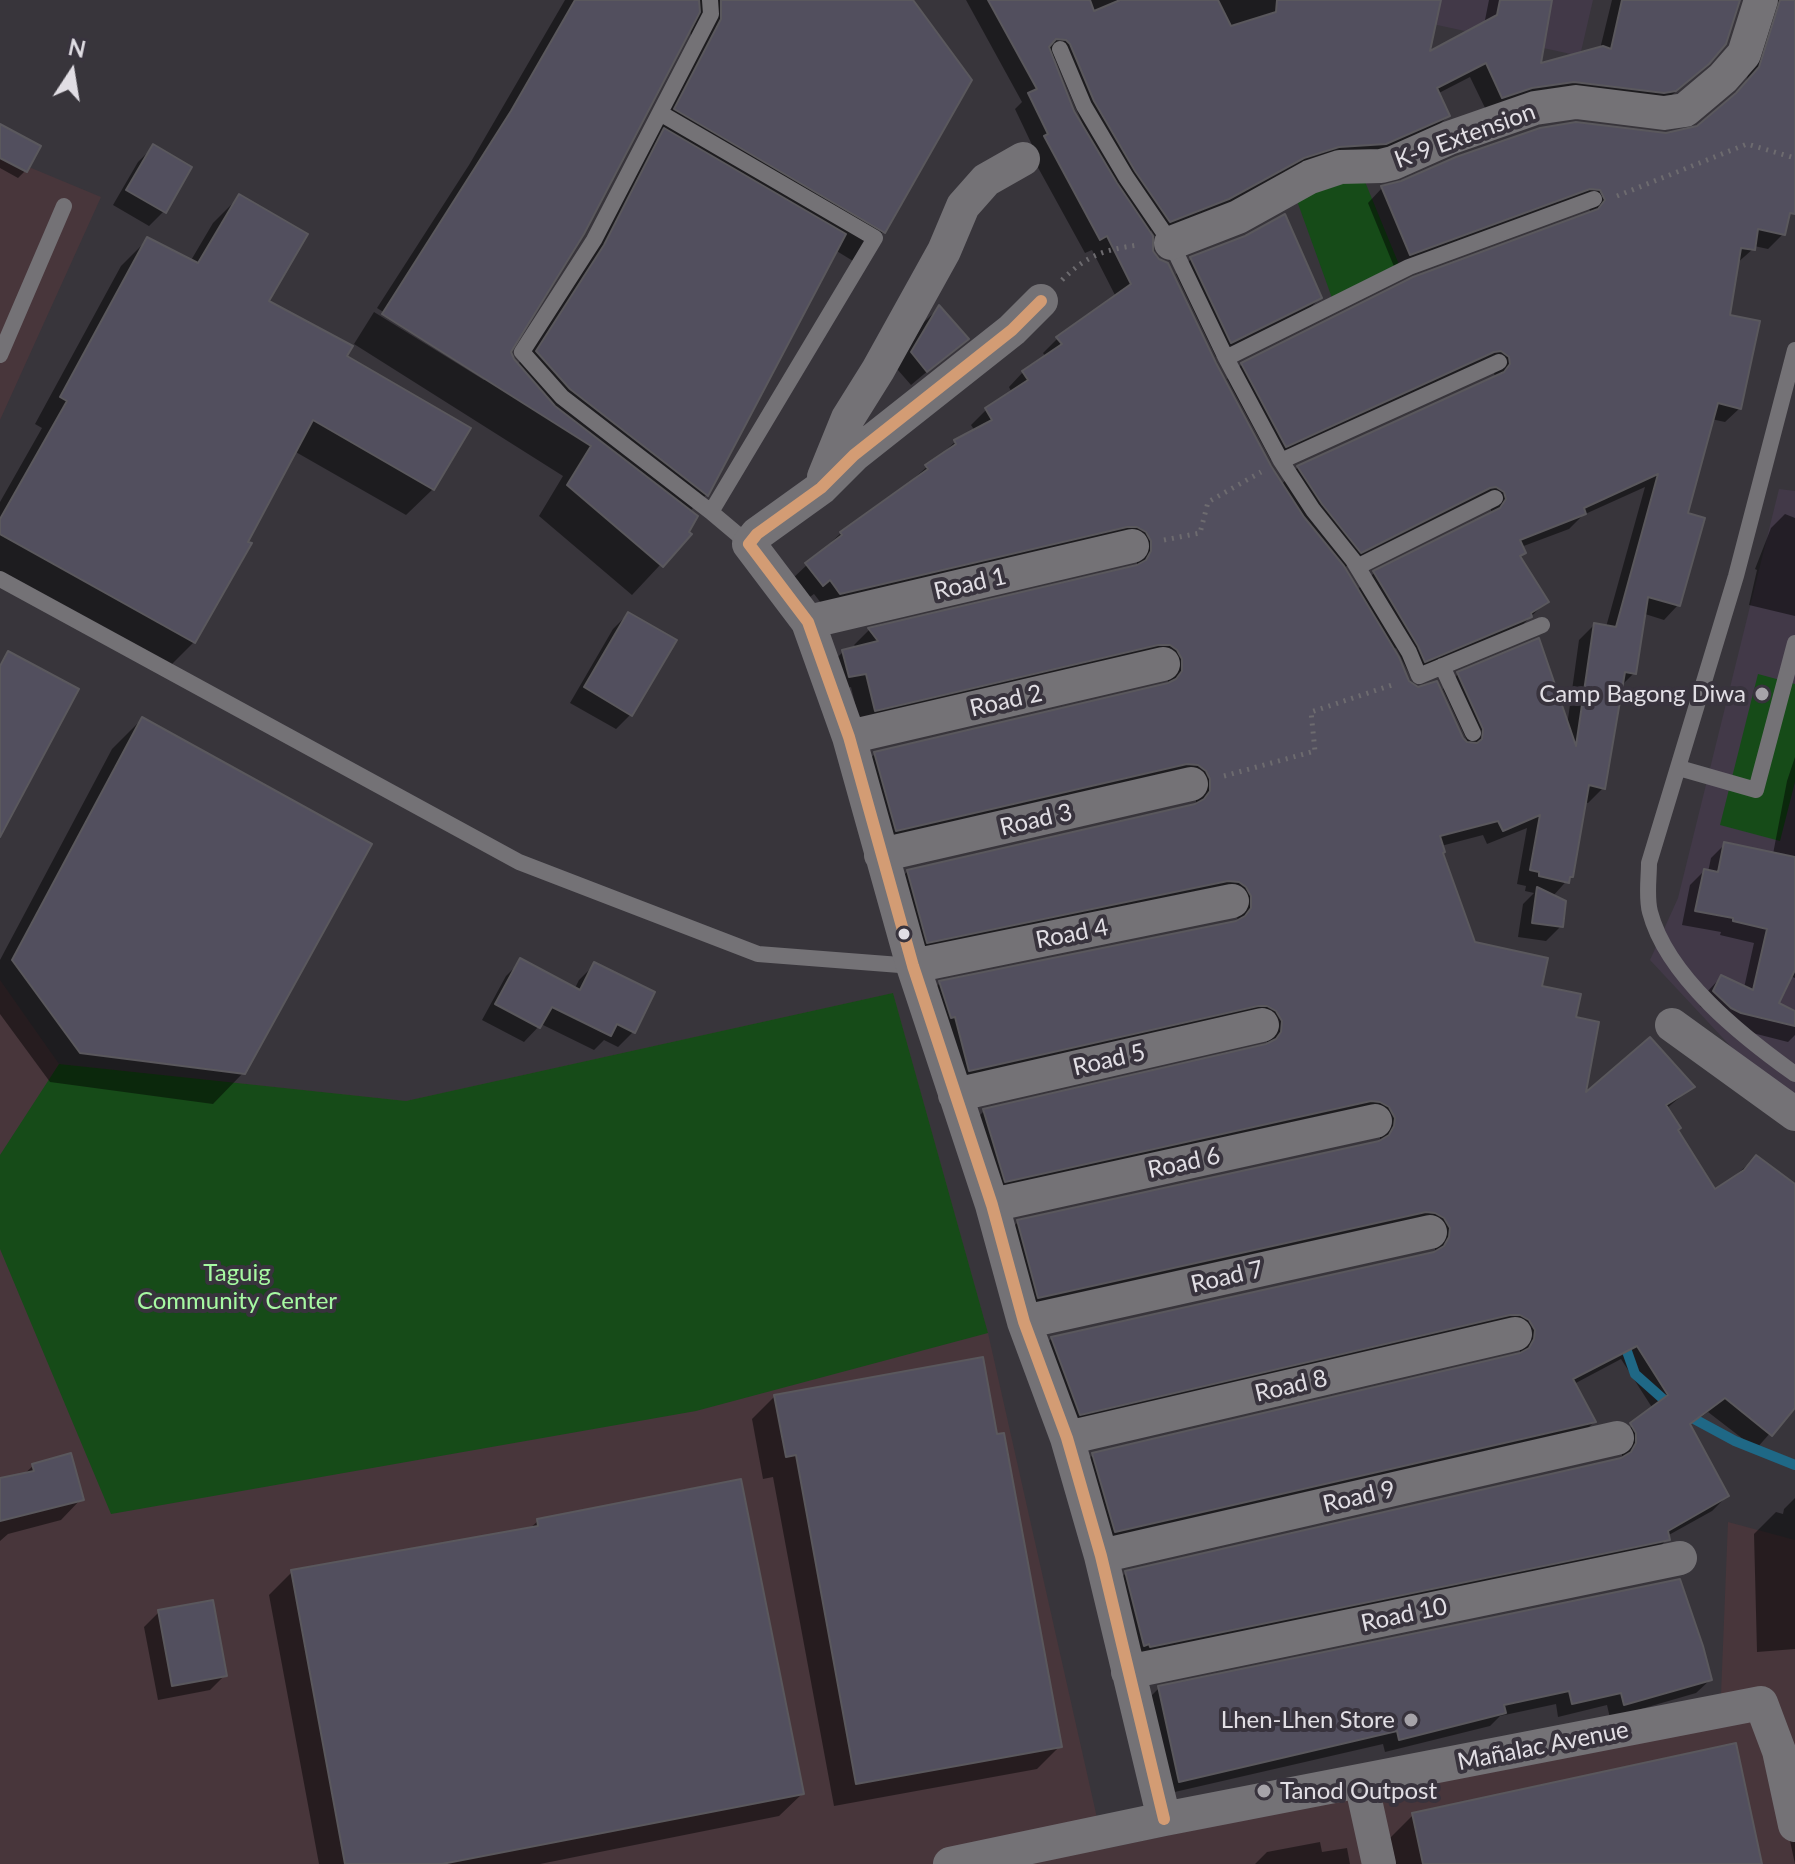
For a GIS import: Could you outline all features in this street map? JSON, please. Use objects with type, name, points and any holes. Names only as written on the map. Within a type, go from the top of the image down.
[{"type":"street","name":"K-9 Extension","points":[[1171,243],[1238,217],[1310,177],[1340,167],[1393,163],[1449,138],[1535,108],[1576,102],[1664,113],[1685,110],[1723,78],[1744,54],[1761,0]]},
{"type":"street","points":[[821,488],[829,460],[848,418],[944,251],[963,206],[986,180],[1023,159]]},
{"type":"street","points":[[1041,301],[1012,330],[854,455],[821,488],[757,534],[749,544],[808,622],[849,737],[913,966],[992,1205],[1024,1322],[1067,1438],[1101,1556],[1164,1819]]},
{"type":"street","name":"Road 1","points":[[808,622],[1132,546]]},
{"type":"street","name":"Road 2","points":[[849,737],[1163,664]]},
{"type":"street","name":"Road 3","points":[[881,855],[1191,784]]},
{"type":"street","name":"Road 4","points":[[913,966],[1232,901]]},
{"type":"street","name":"Road 5","points":[[955,1095],[1262,1025]]},
{"type":"street","points":[[1672,1025],[1795,1114]]},
{"type":"street","name":"Road 6","points":[[992,1205],[1375,1121]]},
{"type":"street","name":"Road 7","points":[[1024,1322],[1430,1232]]},
{"type":"street","name":"Road 8","points":[[1067,1438],[1515,1334]]},
{"type":"street","name":"Road 9","points":[[1101,1556],[1617,1438]]},
{"type":"street","name":"Road 10","points":[[1128,1672],[1680,1558]]},
{"type":"street","name":"Mañalac Avenue","points":[[950,1864],[1164,1819],[1761,1703],[1787,1748]]},
{"type":"street","points":[[1787,1748],[1795,1825]]},
{"type":"street","points":[[1361,1782],[1379,1864]]},
{"type":"lane","points":[[710,0],[711,14],[594,240],[522,352],[562,397],[749,544]]},
{"type":"lane","points":[[1060,49],[1084,106],[1126,177],[1171,243],[1226,358],[1281,461],[1313,510],[1357,567],[1409,652],[1419,676],[1542,625]]},
{"type":"lane","points":[[660,113],[875,238],[711,512]]},
{"type":"lane","points":[[1226,358],[1409,267],[1594,199]]},
{"type":"lane","points":[[0,355],[64,206]]},
{"type":"lane","points":[[1795,350],[1788,410],[1649,863],[1649,910],[1673,958],[1703,998],[1741,1035],[1795,1074]]},
{"type":"lane","points":[[1281,461],[1499,362]]},
{"type":"lane","points":[[1357,567],[1495,498]]},
{"type":"lane","points":[[0,579],[519,862],[758,954],[913,966]]},
{"type":"lane","points":[[1679,768],[1756,790],[1795,643]]},
{"type":"lane","points":[[1442,666],[1473,733]]},
{"type":"path","points":[[1594,199],[1599,203],[1747,144],[1795,158]]},
{"type":"path","points":[[1041,301],[1091,256],[1113,248],[1171,243]]},
{"type":"path","points":[[1132,546],[1200,533],[1208,502],[1281,461]]},
{"type":"path","points":[[1191,784],[1315,751],[1311,712],[1419,676]]},
{"type":"shaded area","points":[[1322,0],[1593,0],[1580,56]]},
{"type":"shaded area","points":[[0,155],[101,197],[0,420]]},
{"type":"shaded area","name":"Camp Bagong Diwa","points":[[1779,489],[1795,491],[1795,1099],[1749,1066],[1650,960],[1678,898]]},
{"type":"shaded area","points":[[0,980],[59,1064],[406,1101],[893,993],[988,1333],[1104,1849],[1720,1719],[1728,1522],[1795,1540],[1795,1864],[0,1864]]},
{"type":"green space","points":[[1361,172],[1400,267],[1332,298],[1296,198]]},
{"type":"green space","points":[[1758,674],[1795,684],[1795,782],[1780,841],[1720,825]]},
{"type":"green space","name":"Taguig Community Center","points":[[893,993],[988,1333],[696,1411],[111,1514],[0,1249],[0,1155],[59,1064],[406,1101]]},
{"type":"building","points":[[575,0],[699,0],[700,12],[584,234],[511,352],[555,406],[698,516],[689,532],[692,534],[663,567],[567,485],[591,446],[382,314],[511,111]]},
{"type":"building","points":[[721,0],[913,0],[972,80],[885,233],[674,109],[721,19]]},
{"type":"building","points":[[988,0],[1090,0],[1094,11],[1120,0],[1218,0],[1231,26],[1276,12],[1277,0],[1441,0],[1430,51],[1497,15],[1500,0],[1552,0],[1541,63],[1603,46],[1611,49],[1622,0],[1740,0],[1726,44],[1709,64],[1676,91],[1664,93],[1574,82],[1532,88],[1502,98],[1486,63],[1437,88],[1450,116],[1386,144],[1339,147],[1304,158],[1229,199],[1170,222],[1135,171],[1094,101],[1070,44],[1066,40],[1056,39],[1049,47],[1074,111],[1153,236],[1153,251],[1159,259],[1168,263],[1216,363],[1271,466],[1304,517],[1344,566],[1399,657],[1409,681],[1418,687],[1437,681],[1463,738],[1467,742],[1477,743],[1482,739],[1483,729],[1457,672],[1539,638],[1576,746],[1594,623],[1616,627],[1658,474],[1584,508],[1586,514],[1520,540],[1526,553],[1520,556],[1549,602],[1531,613],[1532,617],[1425,662],[1373,571],[1500,508],[1506,499],[1504,492],[1496,487],[1490,488],[1361,553],[1297,466],[1504,372],[1510,364],[1509,357],[1501,351],[1494,352],[1286,447],[1241,363],[1413,277],[1598,209],[1605,200],[1600,190],[1590,189],[1410,255],[1381,186],[1540,128],[1576,122],[1666,133],[1697,126],[1736,93],[1759,67],[1780,0],[1795,0],[1795,214],[1790,213],[1785,235],[1758,229],[1755,250],[1741,248],[1730,315],[1760,321],[1741,409],[1718,403],[1688,513],[1705,518],[1680,606],[1648,597],[1636,674],[1625,672],[1605,789],[1589,785],[1573,877],[1570,877],[1569,883],[1539,876],[1539,872],[1530,870],[1540,815],[1503,831],[1498,821],[1440,836],[1443,853],[1475,942],[1548,958],[1542,986],[1581,994],[1576,1017],[1599,1022],[1586,1092],[1650,1037],[1695,1087],[1666,1105],[1715,1189],[1744,1170],[1756,1155],[1795,1184],[1795,1408],[1772,1436],[1725,1398],[1690,1424],[1729,1496],[1668,1531],[1670,1540],[1144,1646],[1125,1571],[1621,1458],[1631,1452],[1636,1443],[1636,1433],[1630,1423],[1668,1395],[1637,1346],[1573,1379],[1596,1422],[1115,1532],[1092,1453],[1520,1353],[1529,1348],[1535,1330],[1529,1320],[1520,1315],[1510,1315],[1080,1415],[1051,1337],[1434,1252],[1444,1246],[1450,1228],[1444,1218],[1426,1212],[1038,1298],[1017,1220],[1379,1141],[1389,1135],[1395,1118],[1389,1107],[1371,1101],[1005,1182],[983,1109],[1266,1044],[1281,1032],[1282,1021],[1276,1011],[1267,1006],[1258,1006],[969,1071],[955,1017],[951,1018],[939,981],[1236,921],[1251,908],[1251,896],[1239,882],[1228,881],[927,943],[907,870],[1195,804],[1210,791],[1210,779],[1198,765],[1187,764],[896,831],[874,752],[1168,683],[1182,671],[1182,659],[1170,645],[1158,645],[875,711],[866,674],[849,677],[842,650],[878,641],[868,628],[1137,565],[1146,560],[1151,551],[1151,541],[1146,532],[1137,527],[1127,527],[840,594],[830,580],[823,586],[805,563],[842,535],[840,532],[928,469],[925,465],[956,444],[954,440],[992,420],[985,408],[1028,380],[1022,371],[1062,344],[1056,337],[1131,284],[1107,236],[1100,240],[1044,136],[1048,134],[1028,93],[1037,89]]},
{"type":"building","points":[[0,124],[41,146],[27,172],[0,158]]},
{"type":"building","points":[[664,128],[846,234],[708,496],[570,389],[536,351],[604,245]]},
{"type":"building","points":[[153,144],[192,167],[166,213],[126,190]]},
{"type":"building","points":[[239,194],[308,234],[269,301],[353,346],[347,356],[471,428],[434,490],[313,420],[248,542],[252,543],[195,643],[0,534],[0,519],[67,401],[60,397],[147,237],[198,263]]},
{"type":"building","points":[[1285,214],[1322,298],[1231,343],[1190,257],[1245,236]]},
{"type":"building","points":[[939,305],[969,339],[927,372],[911,352]]},
{"type":"building","points":[[628,612],[677,640],[632,716],[584,687]]},
{"type":"building","points":[[8,651],[79,689],[0,837],[0,666]]},
{"type":"building","points":[[142,717],[372,844],[245,1074],[80,1053],[12,960]]},
{"type":"building","points":[[1724,842],[1795,857],[1795,970],[1779,1003],[1795,1011],[1795,1026],[1741,1013],[1713,991],[1721,975],[1753,990],[1767,929],[1733,921],[1733,918],[1695,911],[1704,869],[1718,872]]},
{"type":"building","points":[[1537,887],[1566,901],[1563,927],[1532,923]]},
{"type":"building","points":[[520,958],[580,990],[594,962],[655,992],[635,1033],[617,1024],[611,1036],[552,1007],[540,1028],[495,1004]]},
{"type":"building","points":[[983,1357],[997,1434],[1004,1433],[1062,1747],[856,1784],[796,1455],[786,1457],[774,1395]]},
{"type":"building","points":[[71,1453],[84,1500],[0,1521],[0,1478],[34,1471],[32,1464]]},
{"type":"building","points":[[741,1479],[804,1794],[442,1864],[345,1864],[291,1570],[538,1526],[537,1519]]},
{"type":"building","points":[[1680,1579],[1712,1680],[1624,1705],[1621,1693],[1572,1704],[1569,1691],[1504,1705],[1506,1713],[1399,1740],[1397,1731],[1179,1782],[1158,1686]]},
{"type":"building","points":[[213,1600],[227,1676],[172,1686],[158,1610]]},
{"type":"building","points":[[1736,1743],[1762,1864],[1423,1864],[1412,1813]]},
{"type":"waterway","points":[[1623,1340],[1635,1374],[1671,1406]]},
{"type":"waterway","points":[[1685,1414],[1735,1441],[1795,1465]]},
{"type":"transit line","points":[[1041,301],[1012,330],[854,455],[821,488],[757,534],[749,544],[808,622],[849,737],[913,966],[992,1205],[1024,1322],[1067,1438],[1101,1556],[1164,1819]]},
{"type":"place","name":"Camp Bagong Diwa","points":[[1762,694]]},
{"type":"place","name":"Lhen-Lhen Store","points":[[1411,1720]]},
{"type":"place","name":"Tanod Outpost","points":[[1264,1791]]}]
